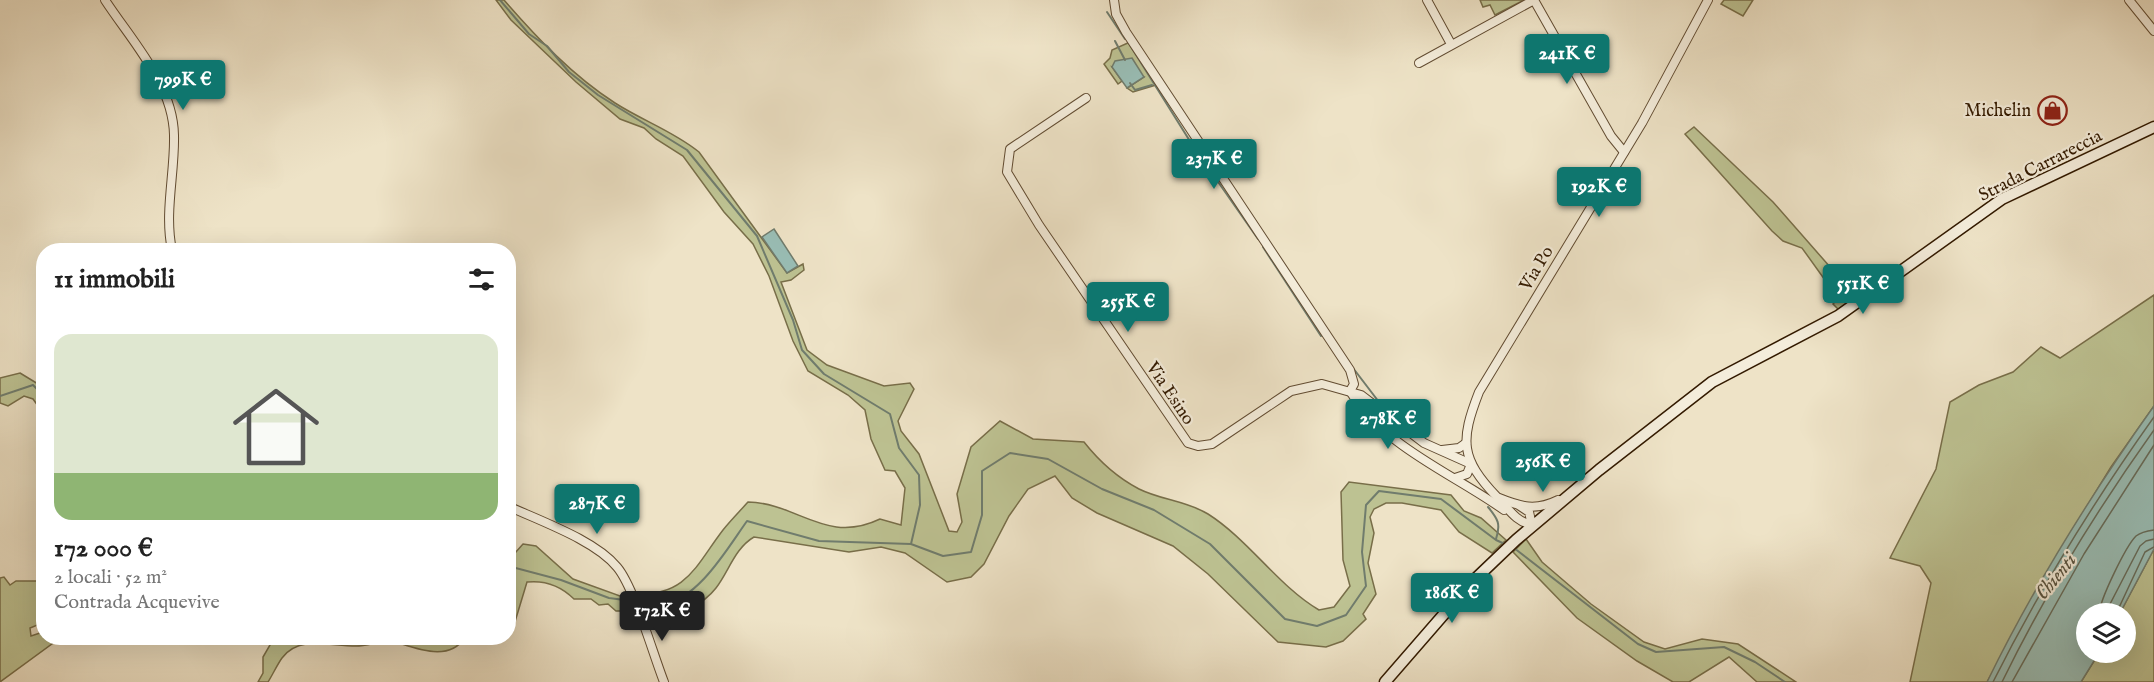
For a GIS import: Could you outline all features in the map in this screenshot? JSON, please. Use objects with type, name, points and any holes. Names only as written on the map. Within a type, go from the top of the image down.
[{"type":"main road","name":"Strada Carrareccia","points":[[1385,682],[1471,583],[1532,525],[1712,382],[1838,316],[2002,199],[2154,127]]},
{"type":"street","points":[[105,0],[153,73],[171,112],[174,135],[168,233],[170,243]]},
{"type":"street","points":[[1114,0],[1116,14],[1126,32],[1350,369],[1354,384],[1350,391],[1365,414],[1392,437],[1514,517],[1532,525]]},
{"type":"street","points":[[1427,0],[1451,44]]},
{"type":"street","points":[[1419,63],[1534,0],[1611,136],[1624,152]]},
{"type":"street","name":"Via Po","points":[[1471,464],[1466,442],[1467,426],[1479,392],[1624,152],[1708,0]]},
{"type":"street","points":[[2129,0],[2154,31]]},
{"type":"street","name":"Via Esino","points":[[1086,98],[1010,149],[1007,171],[1039,225],[1183,438],[1192,445],[1212,444],[1302,387],[1322,384],[1350,391],[1366,399],[1406,430],[1437,449],[1471,464]]},
{"type":"street","points":[[1437,449],[1454,449],[1466,442]]},
{"type":"street","points":[[1455,478],[1467,474],[1471,464]]},
{"type":"street","points":[[1471,464],[1481,482],[1498,497],[1514,517],[1517,539]]},
{"type":"street","points":[[1520,506],[1540,508],[1568,496]]},
{"type":"street","points":[[1498,497],[1529,512],[1532,525]]},
{"type":"street","points":[[516,510],[591,547],[611,560],[625,579],[664,682]]},
{"type":"green space","points":[[496,0],[504,0],[556,56],[585,81],[626,109],[679,138],[699,152],[787,273],[803,264],[804,270],[791,280],[781,282],[807,350],[827,365],[884,386],[910,383],[914,389],[898,421],[901,431],[919,454],[949,531],[957,532],[962,522],[957,494],[971,447],[1000,421],[1033,439],[1084,442],[1109,469],[1131,485],[1147,493],[1191,506],[1208,514],[1237,537],[1290,589],[1319,610],[1334,607],[1350,586],[1343,560],[1341,492],[1349,482],[1451,495],[1464,511],[1481,518],[1506,540],[1492,553],[1459,532],[1441,510],[1402,503],[1386,503],[1374,509],[1370,517],[1374,533],[1368,563],[1376,594],[1363,614],[1366,619],[1343,641],[1326,647],[1278,642],[1208,574],[1173,546],[1097,513],[1072,498],[1055,476],[1028,489],[1009,516],[984,564],[971,577],[947,582],[905,553],[881,547],[849,552],[754,537],[737,553],[721,581],[709,596],[693,607],[646,625],[636,594],[667,590],[679,584],[697,566],[723,530],[748,502],[766,504],[828,525],[861,526],[880,519],[901,525],[905,488],[895,471],[885,470],[871,439],[865,410],[848,395],[808,371],[793,341],[769,276],[753,244],[724,212],[683,156],[656,139],[644,128],[620,119],[576,82],[511,20]]},
{"type":"green space","points":[[1480,0],[1524,0],[1495,15],[1490,5],[1483,7]]},
{"type":"green space","points":[[1724,0],[1753,0],[1743,16],[1721,4]]},
{"type":"green space","points":[[1130,42],[1156,85],[1133,92],[1127,88],[1144,77],[1112,67],[1122,81],[1118,84],[1104,64],[1110,58],[1112,50]]},
{"type":"green space","points":[[1694,127],[1773,202],[1845,284],[1859,285],[1883,277],[1839,310],[1833,304],[1838,299],[1802,248],[1783,241],[1772,231],[1685,134]]},
{"type":"green space","points":[[2154,295],[2154,406],[2111,467],[2065,542],[1987,682],[1910,682],[1931,583],[1920,566],[1890,558],[1936,469],[1950,402],[1979,385],[2013,372],[2041,347],[2060,358]]},
{"type":"green space","points":[[20,373],[36,383],[36,403],[33,399],[24,396],[8,406],[0,403],[0,378]]},
{"type":"green space","points":[[1526,539],[1542,562],[1591,604],[1644,642],[1665,649],[1702,639],[1738,644],[1796,682],[1757,682],[1729,657],[1689,682],[1673,682],[1637,661],[1577,618],[1513,552]]},
{"type":"green space","points":[[523,544],[536,546],[573,579],[623,597],[626,605],[624,611],[616,611],[608,604],[599,605],[591,599],[574,599],[558,587],[547,583],[527,582],[516,618],[516,552]]},
{"type":"green space","points":[[2154,549],[2154,682],[2081,682],[2093,663],[2136,663],[2136,603],[2125,603]]},
{"type":"green space","points":[[4,577],[10,585],[16,581],[36,581],[36,626],[30,628],[31,636],[36,634],[36,645],[50,645],[0,682],[0,578]]},
{"type":"green space","points":[[270,645],[302,645],[292,649],[282,658],[268,682],[258,682],[263,673],[263,657]]},
{"type":"green space","points":[[406,645],[458,645],[438,652]]},
{"type":"water","points":[[1132,58],[1144,77],[1127,88],[1112,67],[1115,61]]},
{"type":"water","points":[[774,229],[798,266],[787,273],[762,237]]},
{"type":"water","name":"Chienti","points":[[2154,406],[2154,549],[2125,603],[2076,603],[2076,663],[2093,663],[2081,682],[1987,682],[2024,611],[2108,472]]},
{"type":"waterway","points":[[500,0],[529,34],[547,46],[569,72],[598,95],[687,150],[757,236],[793,320],[802,350],[824,374],[890,414],[899,448],[919,475],[920,505],[911,544],[943,556],[971,552],[982,515],[982,471],[1010,453],[1048,459],[1102,489],[1154,510],[1210,544],[1285,619],[1317,626],[1346,615],[1366,586],[1362,552],[1366,505],[1379,491],[1441,499],[1496,540],[1507,545]]},
{"type":"waterway","points":[[1107,12],[1125,39]]},
{"type":"waterway","points":[[1115,41],[1125,60]]},
{"type":"waterway","points":[[1128,42],[1193,146],[1258,239]]},
{"type":"waterway","points":[[1130,83],[1135,90],[1152,85]]},
{"type":"waterway","points":[[1263,247],[1321,336]]},
{"type":"waterway","points":[[1353,368],[1382,406]]},
{"type":"waterway","points":[[0,396],[33,385],[36,388]]},
{"type":"waterway","points":[[1488,507],[1498,522],[1496,539]]},
{"type":"waterway","points":[[638,601],[661,605],[687,594],[721,559],[747,521],[819,541],[911,544]]},
{"type":"waterway","points":[[1514,548],[1638,644],[1656,652],[1724,647],[1755,662],[1785,682]]},
{"type":"waterway","points":[[516,568],[561,580],[609,598],[632,601]]},
{"type":"place","name":"Michelin","points":[[2052,110]]}]
